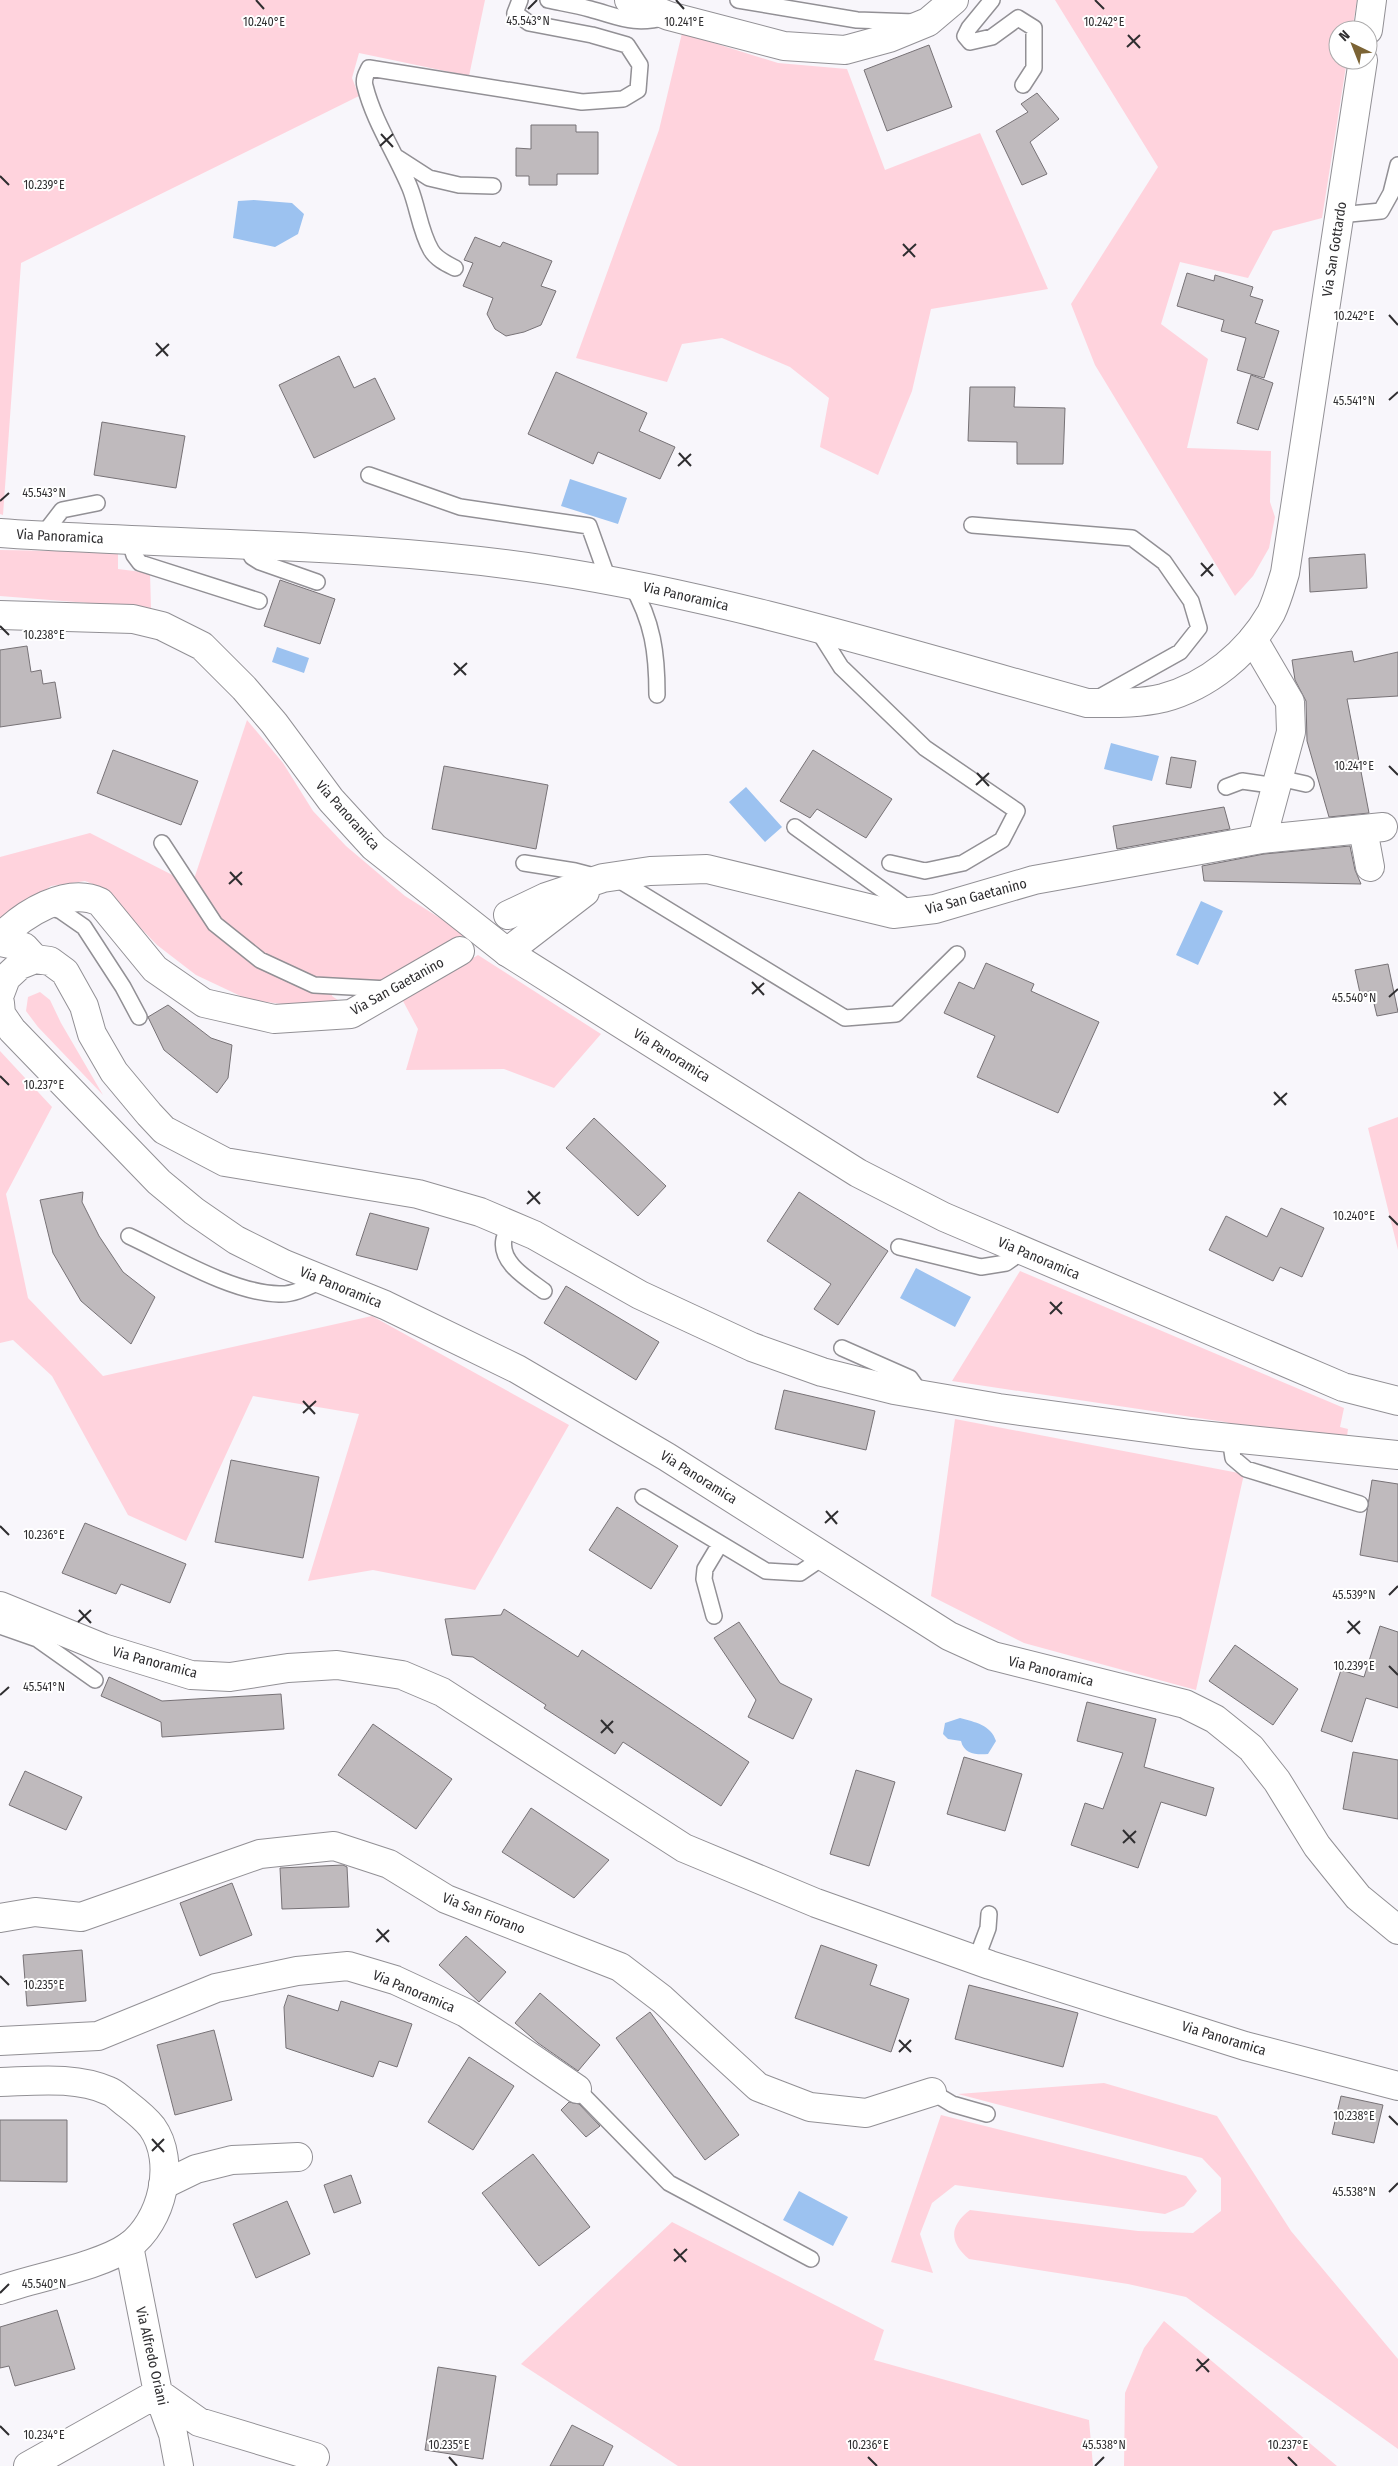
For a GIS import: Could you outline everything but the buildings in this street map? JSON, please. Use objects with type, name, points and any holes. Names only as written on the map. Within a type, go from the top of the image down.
[{"type":"street","points":[[629,0],[670,16],[784,46],[845,50],[888,38],[928,22],[954,0]]},
{"type":"street","points":[[1369,20],[1372,0]]},
{"type":"street","name":"Via San Gottardo","points":[[1253,639],[1272,612],[1285,574],[1361,70]]},
{"type":"street","name":"Via Panoramica","points":[[0,533],[377,551],[545,569],[619,581],[751,611],[1087,703],[1131,703],[1164,698],[1196,684],[1230,663],[1253,639]]},
{"type":"street","name":"Via Panoramica","points":[[0,615],[133,619],[162,626],[202,646],[244,688],[274,723],[330,800],[374,847],[507,952],[858,1174],[944,1217],[1343,1388],[1398,1401]]},
{"type":"street","points":[[1253,639],[1290,702],[1291,732],[1262,838]]},
{"type":"street","points":[[1370,867],[1381,827]]},
{"type":"street","name":"Via San Gaetanino","points":[[508,915],[546,897],[608,877],[650,871],[706,869],[893,914],[913,912],[935,909],[1034,880],[1262,838],[1381,827]]},
{"type":"street","name":"Via San Gaetanino","points":[[507,952],[608,877]]},
{"type":"street","name":"Via San Gaetanino","points":[[34,959],[24,947],[0,940],[8,930],[46,906],[70,898],[88,896],[100,902],[155,969],[204,1002],[274,1019],[351,1014],[460,951]]},
{"type":"street","points":[[0,994],[6,978],[20,965],[34,959],[50,961],[65,972],[84,1006],[92,1034],[114,1072],[164,1130],[225,1162],[418,1194],[480,1212],[534,1235],[640,1295],[752,1347],[822,1372],[922,1395],[1009,1409],[1230,1438],[1398,1455]]},
{"type":"street","name":"Via Panoramica","points":[[0,1003],[1,1014],[12,1030],[159,1182],[194,1211],[236,1240],[323,1280],[385,1305],[517,1369],[667,1457],[949,1636],[993,1656],[1186,1704],[1215,1719],[1251,1748],[1277,1781],[1318,1846],[1358,1897],[1396,1924]]},
{"type":"street","name":"Via Panoramica","points":[[0,1606],[103,1648],[192,1675],[230,1677],[288,1668],[337,1665],[402,1675],[442,1692],[684,1848],[816,1904],[976,1960],[1245,2046],[1398,2086]]},
{"type":"street","name":"Via San Fiorano","points":[[0,1918],[36,1912],[81,1918],[260,1854],[334,1846],[389,1864],[446,1899],[620,1967],[662,1999],[758,2087],[810,2107],[866,2113],[932,2092]]},
{"type":"street","name":"Via Panoramica","points":[[0,2041],[98,2036],[216,1988],[297,1970],[348,1966],[394,1980],[466,2013],[578,2089]]},
{"type":"street","points":[[0,2082],[80,2082],[110,2091],[137,2112],[152,2128],[162,2148],[163,2186],[159,2209],[145,2230],[129,2246],[109,2256],[0,2290]]},
{"type":"street","points":[[163,2186],[196,2168],[232,2160],[298,2157]]},
{"type":"street","name":"Via Alfredo Oriani","points":[[129,2246],[158,2393],[173,2434],[179,2466]]},
{"type":"street","points":[[28,2466],[158,2393],[199,2422],[315,2457]]},
{"type":"lane","points":[[456,268],[444,263],[432,252],[398,158],[377,119],[364,84],[369,68],[582,102],[623,99],[638,90],[640,65],[627,45],[592,35],[529,23],[515,13],[520,0]]},
{"type":"lane","points":[[548,0],[590,9],[624,20],[648,22],[670,16]]},
{"type":"lane","points":[[738,0],[857,20],[928,22]]},
{"type":"lane","points":[[992,0],[969,28],[965,36],[966,40],[970,42],[992,37],[1018,18],[1034,28],[1034,68],[1023,85]]},
{"type":"lane","points":[[398,158],[429,178],[459,185],[493,186]]},
{"type":"lane","points":[[1339,215],[1381,211],[1391,193],[1398,165]]},
{"type":"lane","points":[[370,475],[460,507],[589,526],[619,581],[644,607],[657,658],[657,695]]},
{"type":"lane","points":[[42,536],[62,510],[97,503]]},
{"type":"lane","points":[[972,525],[1132,538],[1164,562],[1191,601],[1199,628],[1180,652],[1087,703]]},
{"type":"lane","points":[[129,539],[134,555],[140,563],[259,601]]},
{"type":"lane","points":[[245,544],[252,558],[317,582]]},
{"type":"lane","points":[[817,629],[840,667],[926,748],[1017,811],[1002,840],[963,863],[924,871],[890,863]]},
{"type":"lane","points":[[1226,786],[1242,781],[1306,784]]},
{"type":"lane","points":[[795,827],[913,912]]},
{"type":"lane","points":[[162,843],[215,924],[260,960],[314,985],[395,989]]},
{"type":"lane","points":[[524,863],[608,877],[845,1018],[896,1014],[957,954]]},
{"type":"lane","points":[[46,906],[61,911],[84,927],[123,987],[139,1017]]},
{"type":"lane","points":[[512,1225],[504,1239],[504,1254],[520,1273],[544,1291]]},
{"type":"lane","points":[[129,1236],[235,1286],[280,1294],[305,1288],[323,1280]]},
{"type":"lane","points":[[899,1247],[981,1266],[1006,1263],[1023,1251]]},
{"type":"lane","points":[[842,1348],[910,1378],[922,1395]]},
{"type":"lane","points":[[1230,1438],[1233,1458],[1246,1469],[1360,1504]]},
{"type":"lane","points":[[643,1498],[766,1571],[800,1573],[825,1556]]},
{"type":"lane","points":[[714,1616],[704,1579],[705,1569],[720,1544]]},
{"type":"lane","points":[[0,1626],[37,1640],[94,1680]]},
{"type":"lane","points":[[976,1960],[988,1928],[989,1914]]},
{"type":"lane","points":[[578,2089],[669,2183],[812,2258]]},
{"type":"lane","points":[[932,2092],[952,2104],[987,2114]]},
{"type":"shaded area","points":[[0,0],[485,0],[469,76],[359,53],[352,78],[359,96],[21,263],[3,515],[0,514]]},
{"type":"shaded area","points":[[1055,0],[1357,0],[1354,20],[1328,20],[1328,70],[1345,70],[1322,218],[1273,231],[1248,278],[1180,262],[1161,324],[1208,359],[1187,448],[1271,451],[1270,502],[1275,517],[1269,548],[1253,576],[1235,596],[1095,365],[1071,304],[1158,167]]},
{"type":"shaded area","points":[[682,33],[778,63],[847,69],[885,170],[980,133],[1048,289],[931,309],[912,391],[878,475],[820,447],[829,398],[790,367],[722,338],[682,344],[667,382],[576,358],[659,130]]},
{"type":"shaded area","points":[[0,550],[118,552],[118,569],[150,573],[151,608],[0,596]]},
{"type":"shaded area","points":[[247,720],[283,763],[313,811],[346,846],[405,896],[465,934],[391,979],[373,981],[338,979],[332,996],[345,1005],[306,1007],[249,1000],[196,975],[157,945],[109,895],[98,886],[85,881],[51,886],[0,923],[0,857],[90,833],[192,885]]},
{"type":"shaded area","points":[[478,955],[601,1034],[554,1088],[504,1069],[406,1070],[418,1029],[403,1001]]},
{"type":"shaded area","points":[[40,992],[50,1000],[61,1023],[103,1095],[38,1027],[26,1011],[28,997]]},
{"type":"shaded area","points":[[0,1051],[52,1107],[6,1194],[28,1298],[103,1376],[372,1316],[569,1425],[475,1590],[373,1570],[308,1581],[359,1414],[253,1396],[186,1541],[128,1515],[52,1376],[13,1340],[0,1343]]},
{"type":"shaded area","points":[[1398,1117],[1398,1250],[1368,1128]]},
{"type":"shaded area","points":[[1020,1271],[1344,1408],[1340,1427],[1348,1429],[1347,1436],[1258,1431],[1225,1422],[952,1381]]},
{"type":"shaded area","points":[[955,1419],[1244,1474],[1196,1690],[1024,1643],[931,1596]]},
{"type":"shaded area","points":[[1104,2083],[1217,2116],[1291,2231],[1398,2359],[1398,2449],[1186,2297],[1128,2284],[969,2259],[962,2253],[955,2240],[955,2228],[963,2216],[970,2210],[1138,2231],[1193,2233],[1221,2211],[1221,2178],[1202,2158],[958,2094]]},
{"type":"shaded area","points":[[941,2115],[1186,2176],[1197,2191],[1184,2206],[1165,2214],[955,2185],[932,2203],[920,2234],[933,2273],[891,2262]]},
{"type":"shaded area","points":[[672,2222],[884,2330],[874,2360],[1089,2420],[1093,2466],[678,2466],[521,2364]]},
{"type":"shaded area","points":[[1164,2321],[1337,2466],[1124,2466],[1125,2393],[1144,2348]]},
{"type":"water","points":[[254,200],[292,203],[304,214],[298,234],[275,247],[233,238],[238,201]]},
{"type":"water","points":[[570,479],[627,498],[618,524],[561,506]]},
{"type":"water","points":[[277,647],[309,658],[304,673],[272,662]]},
{"type":"water","points":[[1111,743],[1159,756],[1152,781],[1104,769]]},
{"type":"water","points":[[746,787],[782,827],[765,842],[729,802]]},
{"type":"water","points":[[1201,901],[1223,911],[1198,965],[1176,955]]},
{"type":"water","points":[[916,1268],[971,1297],[955,1327],[900,1298]]},
{"type":"water","points":[[960,1718],[982,1725],[994,1736],[996,1741],[988,1754],[971,1753],[965,1749],[961,1741],[948,1739],[943,1734],[945,1723]]},
{"type":"water","points":[[799,2191],[848,2217],[833,2246],[783,2220]]}]
